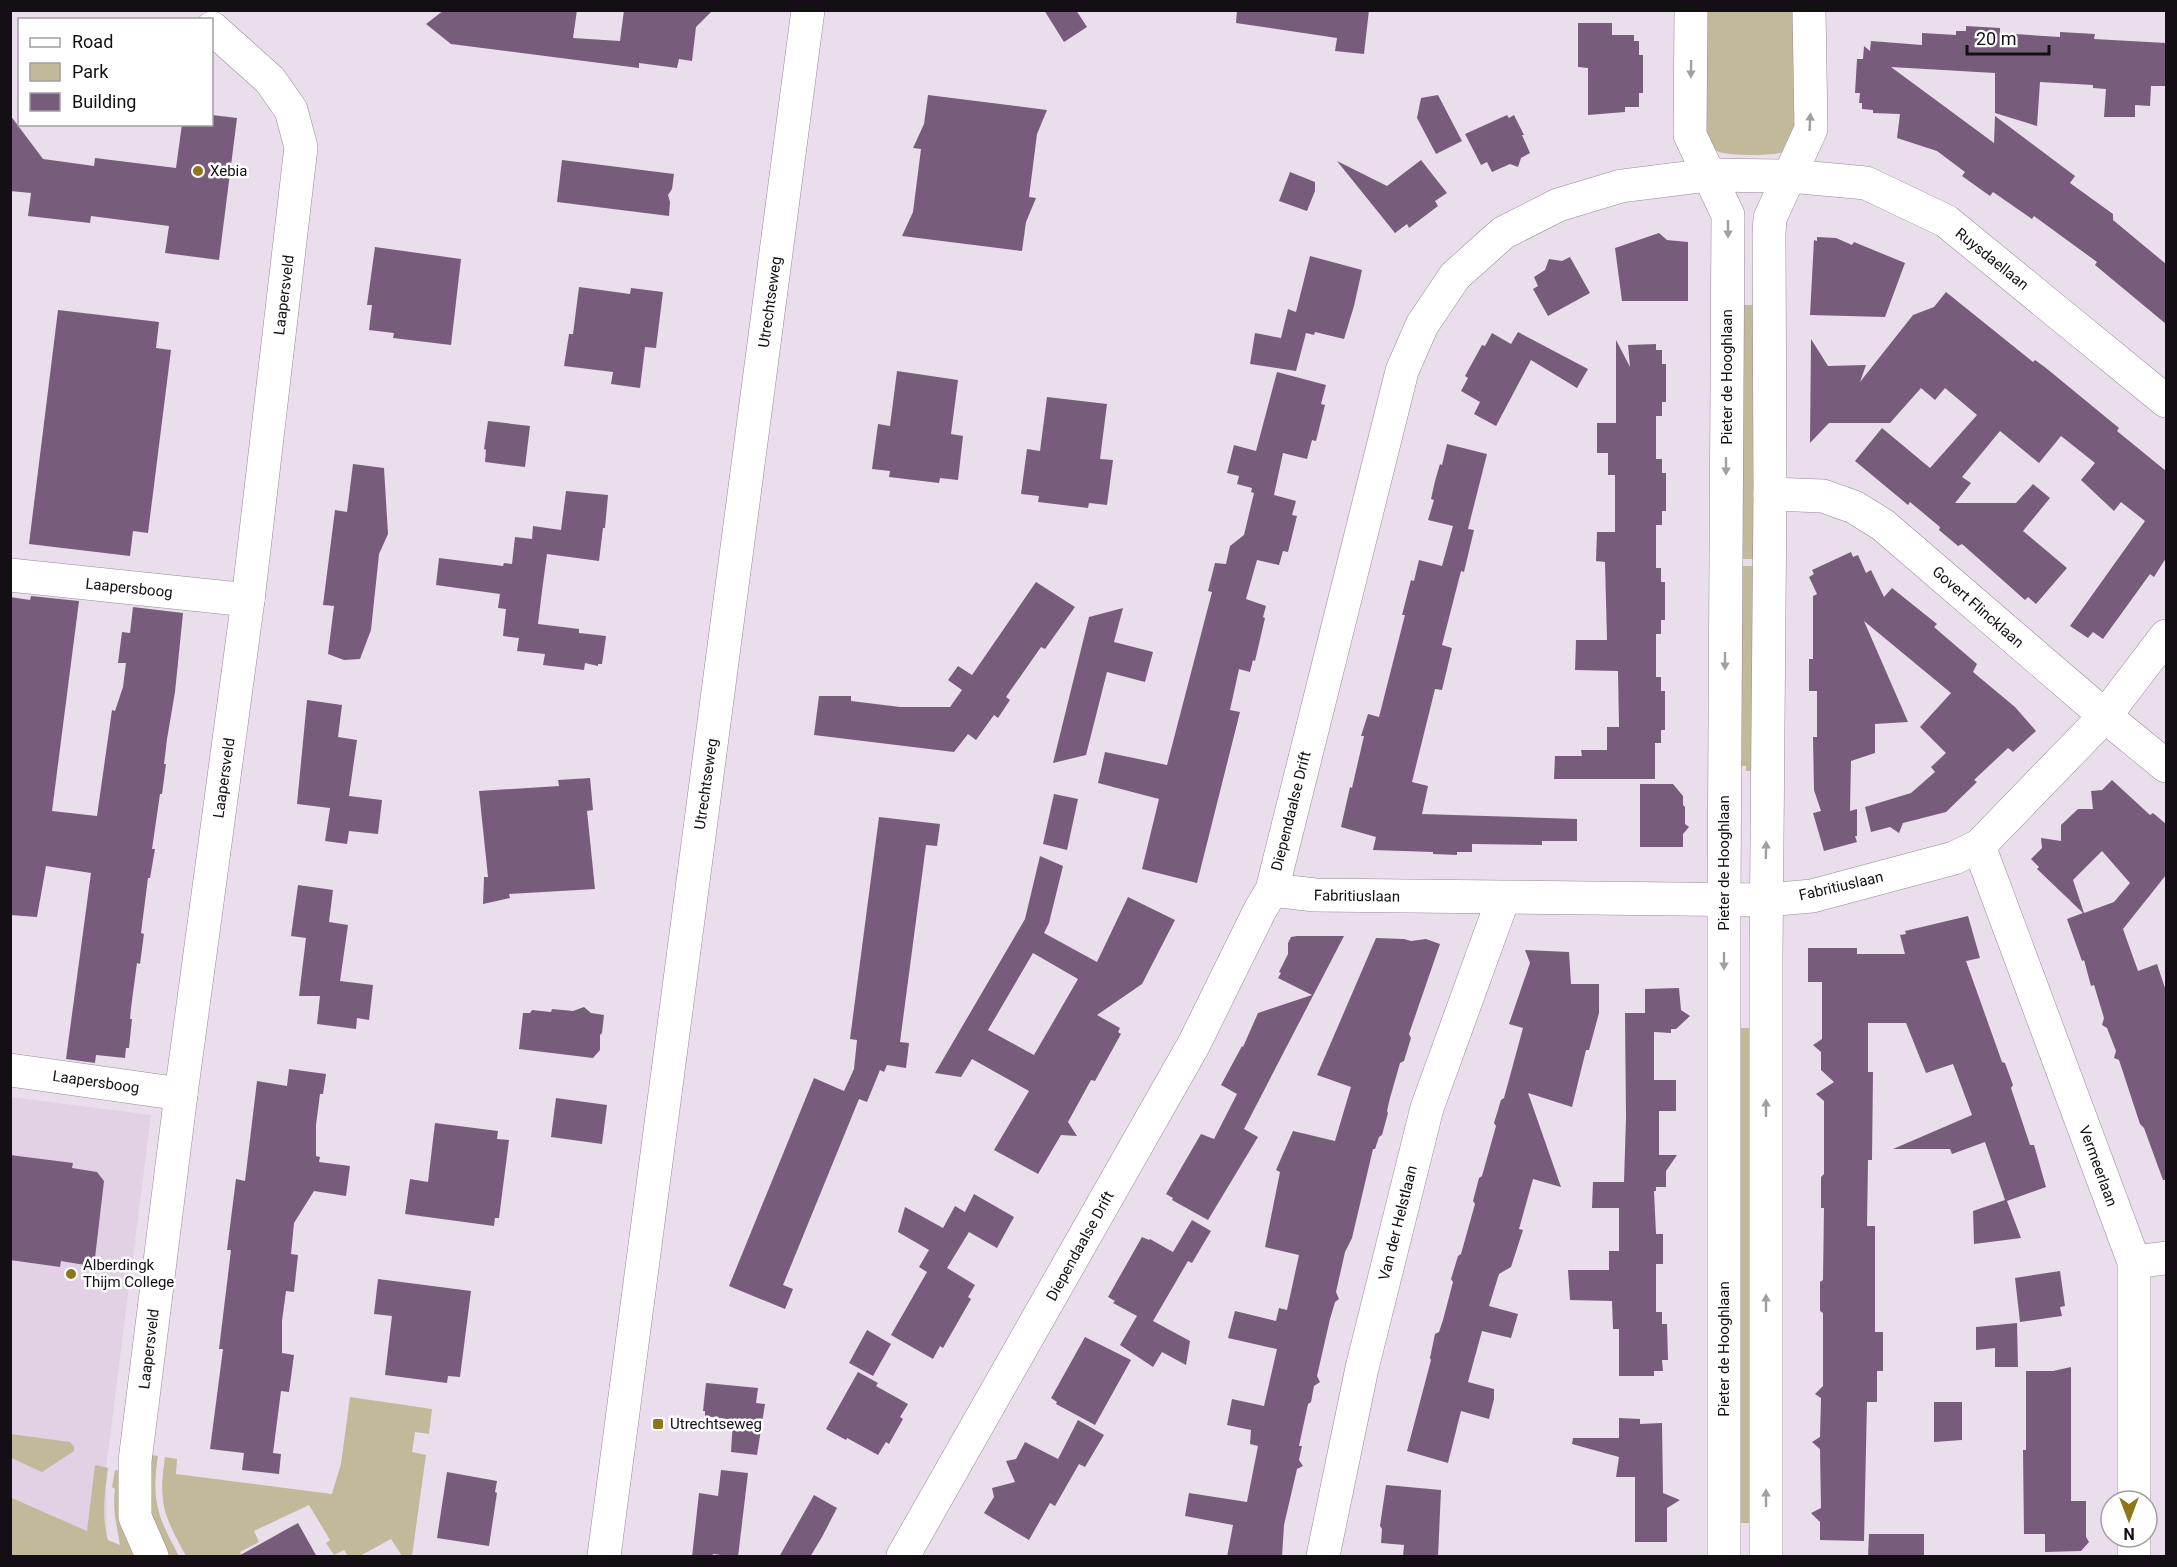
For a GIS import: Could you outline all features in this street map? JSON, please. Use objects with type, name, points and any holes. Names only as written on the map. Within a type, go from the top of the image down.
[{"type":"street","name":"Utrechtseweg","points":[[604,1557],[808,10]]},
{"type":"street","name":"Pieter de Hooghlaan","points":[[1691,10],[1690,135],[1728,215],[1724,898],[1724,1557]]},
{"type":"street","points":[[1766,1557],[1766,900],[1770,218],[1811,129],[1809,10]]},
{"type":"street","name":"Laapersveld","points":[[152,1557],[135,1517],[135,1461],[181,1094],[248,600],[301,147],[291,110],[270,80],[213,29]]},
{"type":"street","points":[[1709,175],[1790,176]]},
{"type":"street","name":"Diependaalse Drift","points":[[903,1557],[1194,1044],[1272,890],[1402,371],[1422,325],[1455,276],[1503,233],[1558,205],[1621,186],[1709,175]]},
{"type":"street","name":"Ruysdaellaan","points":[[1790,176],[1866,183],[1946,221],[2166,400]]},
{"type":"street","name":"Govert Flincklaan","points":[[1770,494],[1823,496],[1854,507],[1883,525],[2166,766]]},
{"type":"street","name":"Laapersboog","points":[[10,575],[248,600]]},
{"type":"street","name":"Fabritiuslaan","points":[[1272,890],[1315,896],[1766,900],[1812,896],[1954,858],[1980,846],[2105,716],[2166,636]]},
{"type":"street","name":"Vermeerlaan","points":[[1980,846],[2134,1262],[2134,1489]]},
{"type":"street","name":"Van der Helstlaan","points":[[1323,1557],[1362,1368],[1427,1108],[1503,899]]},
{"type":"street","name":"Laapersboog","points":[[10,1070],[181,1094]]},
{"type":"street","points":[[2134,1262],[2166,1258]]},
{"type":"shaded area","name":"Alberdingk Thijm College","points":[[11,1097],[151,1115],[106,1468],[107,1540],[11,1497]]},
{"type":"green space","points":[[1702,11],[1799,11],[1799,130],[1784,152],[1761,155],[1733,154],[1719,152],[1707,143]]},
{"type":"green space","points":[[1738,305],[1760,305],[1759,559],[1737,559]]},
{"type":"green space","points":[[1737,566],[1759,566],[1759,771],[1746,771],[1746,766],[1740,766]]},
{"type":"green space","points":[[1735,1028],[1758,1028],[1753,1523],[1737,1523]]},
{"type":"green space","points":[[350,1397],[432,1409],[429,1434],[415,1432],[412,1452],[426,1455],[412,1556],[402,1556],[391,1539],[360,1556],[348,1556],[344,1550],[334,1555],[326,1543],[330,1540],[309,1505],[254,1531],[259,1542],[240,1552],[242,1556],[186,1556],[172,1530],[165,1509],[162,1487],[165,1457],[177,1459],[176,1474],[332,1494],[341,1464]]},
{"type":"green space","points":[[11,1434],[70,1442],[74,1451],[42,1472],[11,1458]]},
{"type":"green space","points":[[151,1455],[158,1456],[155,1485],[161,1519],[179,1556],[170,1556],[149,1515]]},
{"type":"green space","points":[[95,1465],[108,1468],[104,1504],[106,1531],[108,1540],[120,1545],[114,1510],[115,1489],[112,1487],[115,1470],[122,1471],[137,1556],[11,1556],[10,1497],[87,1531]]},
{"type":"building","points":[[444,10],[577,10],[573,38],[620,41],[624,10],[713,10],[696,27],[692,61],[679,59],[677,68],[639,63],[639,68],[451,44],[426,24]]},
{"type":"building","points":[[1044,10],[1076,10],[1087,27],[1064,42]]},
{"type":"building","points":[[1237,10],[1369,10],[1364,54],[1335,51],[1337,38],[1236,23]]},
{"type":"building","points":[[1578,23],[1612,23],[1612,35],[1634,35],[1634,41],[1639,41],[1639,55],[1643,55],[1643,93],[1639,93],[1639,107],[1625,107],[1625,112],[1588,115],[1588,68],[1578,67]]},
{"type":"building","points":[[1966,26],[2000,28],[2000,33],[2060,37],[2060,32],[2095,34],[2094,39],[2166,43],[2166,86],[2151,86],[2150,106],[2135,105],[2135,117],[2104,117],[2106,89],[2093,88],[2093,85],[2040,82],[2037,126],[1995,113],[1995,73],[1891,67],[1994,143],[1995,116],[2075,176],[2070,183],[2113,214],[2113,220],[2166,264],[2166,324],[2095,265],[2097,262],[2034,216],[2032,219],[1993,192],[1990,196],[1962,176],[1965,172],[1937,151],[1897,138],[1900,114],[1873,113],[1873,110],[1862,109],[1862,103],[1859,103],[1860,93],[1855,93],[1857,59],[1863,59],[1864,46],[1870,51],[1871,41],[1922,45],[1922,33],[1956,35],[1956,31],[1966,31]]},
{"type":"building","points":[[928,95],[1047,110],[1037,134],[1029,197],[1036,198],[1026,222],[1022,251],[902,236],[913,212],[921,149],[913,148],[924,124]]},
{"type":"building","points":[[1438,95],[1462,141],[1436,154],[1417,118],[1421,98]]},
{"type":"building","points":[[10,115],[43,159],[94,166],[95,158],[176,168],[182,126],[213,126],[213,115],[237,118],[219,260],[165,253],[169,226],[91,216],[90,223],[28,216],[31,193],[10,191]]},
{"type":"building","points":[[1507,115],[1509,118],[1514,115],[1530,153],[1521,158],[1518,167],[1510,164],[1492,172],[1487,162],[1481,165],[1465,134]]},
{"type":"building","points":[[562,160],[674,174],[672,189],[668,195],[669,216],[557,202]]},
{"type":"building","points":[[1421,160],[1447,193],[1435,201],[1438,206],[1409,228],[1407,224],[1395,233],[1337,161],[1387,186]]},
{"type":"building","points":[[1290,172],[1315,182],[1315,191],[1307,211],[1279,201]]},
{"type":"building","points":[[1659,233],[1667,240],[1688,242],[1688,301],[1622,301],[1615,248]]},
{"type":"building","points":[[1817,237],[1836,238],[1852,245],[1854,242],[1905,263],[1885,317],[1810,315],[1814,240],[1817,241]]},
{"type":"building","points":[[375,247],[461,259],[451,345],[393,338],[394,333],[369,330],[372,305],[367,305]]},
{"type":"building","points":[[1310,256],[1362,270],[1344,339],[1315,332],[1314,335],[1306,333],[1296,371],[1250,364],[1255,333],[1281,338],[1288,309],[1296,312]]},
{"type":"building","points":[[1570,257],[1590,293],[1548,316],[1533,289],[1538,286],[1534,277],[1545,270],[1549,259],[1562,261]]},
{"type":"building","points":[[579,287],[630,294],[631,288],[663,292],[656,348],[645,347],[640,388],[611,384],[613,372],[564,366],[569,334],[573,334]]},
{"type":"building","points":[[1946,292],[2033,362],[2035,360],[2046,368],[2119,428],[2117,431],[2166,471],[2166,558],[2154,577],[2150,574],[2103,639],[2093,632],[2088,638],[2070,626],[2145,521],[2121,502],[2114,511],[2081,480],[2095,463],[2061,436],[2039,463],[2000,431],[1962,477],[1971,483],[1955,503],[2016,503],[2033,484],[2050,498],[2023,531],[2067,568],[2036,604],[2028,597],[2025,600],[1962,544],[1958,546],[1939,530],[1940,527],[1910,502],[1908,505],[1855,461],[1882,428],[1930,468],[1977,415],[1945,388],[1935,400],[1921,388],[1890,423],[1829,423],[1810,443],[1811,339],[1828,366],[1866,365],[1860,382],[1913,315],[1934,307]]},
{"type":"building","points":[[58,310],[159,322],[156,348],[171,350],[148,533],[133,531],[130,556],[29,544]]},
{"type":"building","points":[[1518,332],[1588,369],[1577,388],[1531,360],[1496,426],[1474,414],[1480,402],[1461,391],[1468,378],[1465,376],[1482,345],[1485,346],[1492,333],[1511,344]]},
{"type":"building","points":[[1616,340],[1630,367],[1628,345],[1656,344],[1656,350],[1662,350],[1662,364],[1666,364],[1666,402],[1662,402],[1662,416],[1656,416],[1656,459],[1662,459],[1662,473],[1666,473],[1666,511],[1662,511],[1662,525],[1656,525],[1656,568],[1661,568],[1661,582],[1665,582],[1665,620],[1661,620],[1661,634],[1656,634],[1656,677],[1661,677],[1661,691],[1665,691],[1665,730],[1661,730],[1661,743],[1655,743],[1655,779],[1554,779],[1555,756],[1582,756],[1581,750],[1607,750],[1607,727],[1619,727],[1618,671],[1575,670],[1576,640],[1607,640],[1605,562],[1596,561],[1597,532],[1615,532],[1615,475],[1608,475],[1608,453],[1597,453],[1597,423],[1616,423]]},
{"type":"building","points":[[897,371],[958,380],[951,434],[963,436],[958,480],[940,478],[939,483],[889,477],[890,471],[872,469],[878,424],[890,426]]},
{"type":"building","points":[[1277,372],[1326,385],[1321,404],[1325,405],[1316,441],[1312,440],[1307,459],[1283,453],[1274,495],[1296,501],[1292,515],[1297,516],[1288,552],[1283,551],[1279,565],[1257,560],[1246,599],[1266,606],[1263,617],[1265,618],[1255,661],[1253,660],[1250,672],[1239,669],[1230,710],[1240,712],[1197,883],[1142,869],[1159,799],[1098,783],[1105,752],[1167,765],[1212,592],[1208,591],[1215,563],[1226,564],[1230,546],[1244,535],[1254,493],[1251,492],[1252,488],[1237,484],[1239,476],[1227,473],[1234,445],[1256,451]]},
{"type":"building","points":[[1047,397],[1107,404],[1100,459],[1113,460],[1107,505],[1089,503],[1088,508],[1038,502],[1039,496],[1021,494],[1027,449],[1040,451]]},
{"type":"building","points":[[488,421],[530,426],[525,467],[485,462],[486,450],[484,449]]},
{"type":"building","points":[[1447,444],[1487,454],[1468,529],[1474,530],[1442,645],[1452,648],[1442,690],[1435,689],[1412,782],[1428,786],[1422,814],[1577,819],[1577,841],[1542,841],[1542,845],[1472,844],[1472,852],[1457,852],[1457,855],[1433,854],[1433,852],[1373,850],[1376,837],[1341,827],[1368,714],[1379,717],[1405,615],[1402,615],[1411,580],[1414,581],[1419,560],[1442,566],[1453,526],[1428,520],[1434,500],[1431,499],[1435,481]]},
{"type":"building","points":[[353,464],[384,468],[388,534],[379,554],[371,630],[360,659],[344,660],[328,654],[334,606],[323,605],[335,510],[347,512]]},
{"type":"building","points":[[566,491],[608,495],[599,561],[547,554],[538,624],[579,629],[579,633],[606,636],[602,664],[598,666],[585,663],[584,670],[543,665],[545,654],[517,651],[519,638],[503,636],[506,609],[498,608],[500,594],[436,585],[439,558],[503,566],[504,563],[512,564],[515,537],[532,539],[533,526],[561,530]]},
{"type":"building","points":[[1851,552],[1853,557],[1858,555],[1866,573],[1871,570],[1884,597],[1892,588],[1937,624],[1934,627],[1977,664],[1973,672],[2015,707],[2036,731],[2013,752],[2008,748],[1974,780],[1977,782],[1946,812],[1903,823],[1899,833],[1890,827],[1871,832],[1865,807],[1911,793],[1935,772],[1931,767],[1946,753],[1920,727],[1951,693],[1864,621],[1908,722],[1875,724],[1875,753],[1851,761],[1850,811],[1857,809],[1857,836],[1855,836],[1857,842],[1824,851],[1813,813],[1821,811],[1814,790],[1813,737],[1817,737],[1817,691],[1809,691],[1809,659],[1813,659],[1813,596],[1817,594],[1809,577],[1814,574],[1812,570]]},
{"type":"building","points":[[1036,582],[1075,607],[1045,649],[1041,647],[1006,697],[1010,700],[998,718],[994,715],[976,740],[968,734],[954,752],[814,735],[819,696],[851,696],[851,701],[900,707],[950,707],[962,690],[948,680],[958,666],[972,675]]},
{"type":"building","points":[[31,596],[79,601],[52,811],[97,816],[112,710],[115,711],[123,687],[126,663],[118,663],[122,632],[130,633],[133,607],[183,613],[175,692],[164,764],[166,764],[152,849],[155,849],[150,878],[148,878],[141,933],[144,934],[140,964],[137,963],[129,1048],[126,1048],[125,1058],[96,1055],[95,1063],[66,1059],[91,873],[46,866],[37,917],[10,915],[10,597],[30,600]]},
{"type":"building","points":[[1123,608],[1114,642],[1153,652],[1145,682],[1107,672],[1086,755],[1053,763],[1089,617]]},
{"type":"building","points":[[307,700],[342,705],[338,737],[357,740],[349,796],[382,800],[378,834],[349,831],[347,844],[325,841],[330,808],[297,804]]},
{"type":"building","points":[[590,778],[593,810],[587,811],[595,889],[509,894],[510,898],[483,904],[484,877],[488,877],[479,791],[559,786],[558,780]]},
{"type":"building","points":[[2112,780],[2150,815],[2153,813],[2166,824],[2166,875],[2123,929],[2138,971],[2157,964],[2166,991],[2166,1180],[2163,1180],[2144,1128],[2140,1124],[2119,1060],[2114,1058],[2116,1051],[2107,1028],[2102,1025],[2104,1018],[2094,985],[2091,986],[2084,960],[2082,961],[2067,919],[2083,913],[2037,869],[2039,867],[2031,859],[2042,848],[2041,838],[2061,841],[2061,825],[2078,809],[2093,809],[2091,791],[2102,790]],"holes":[[[2102,851],[2130,883],[2114,902],[2084,913],[2073,880]]]},
{"type":"building","points":[[1640,784],[1673,784],[1683,796],[1685,824],[1689,827],[1683,834],[1683,847],[1640,847]]},
{"type":"building","points":[[1054,794],[1078,799],[1067,850],[1043,844]]},
{"type":"building","points":[[879,817],[940,824],[937,846],[926,845],[900,1042],[909,1043],[906,1068],[887,1065],[884,1072],[880,1070],[867,1102],[859,1099],[783,1285],[793,1289],[785,1309],[729,1286],[814,1078],[844,1091],[854,1069],[857,1040],[850,1039]]},
{"type":"building","points":[[1040,856],[1063,866],[1049,923],[1044,933],[1097,962],[1128,897],[1175,920],[1142,984],[1097,1015],[1120,1028],[1118,1032],[1121,1034],[1095,1081],[1091,1080],[1068,1122],[1077,1136],[1061,1135],[1038,1174],[994,1150],[1029,1091],[972,1059],[961,1077],[935,1073],[1025,919]],"holes":[[[1033,953],[1078,979],[1034,1055],[988,1030]]]},
{"type":"building","points":[[298,885],[333,890],[329,922],[348,925],[340,981],[373,985],[369,1020],[357,1018],[356,1029],[317,1024],[320,996],[299,996],[306,938],[291,936]]},
{"type":"building","points":[[1968,916],[1980,958],[1966,961],[2002,1062],[2005,1063],[2013,1085],[2011,1088],[2030,1145],[2034,1145],[2046,1187],[2007,1201],[2021,1238],[1974,1244],[1973,1211],[2005,1200],[1985,1142],[1952,1154],[1950,1149],[1893,1149],[1972,1115],[1953,1064],[1926,1073],[1906,1023],[1868,1023],[1868,1072],[1873,1072],[1872,1160],[1868,1160],[1867,1226],[1875,1226],[1875,1332],[1883,1332],[1883,1371],[1877,1371],[1877,1402],[1867,1402],[1864,1541],[1820,1540],[1820,1522],[1811,1513],[1821,1508],[1820,1449],[1812,1442],[1820,1437],[1821,1398],[1815,1394],[1823,1386],[1823,1313],[1820,1311],[1820,1282],[1823,1280],[1824,1208],[1821,1208],[1821,1177],[1824,1174],[1824,1101],[1816,1094],[1834,1082],[1821,1070],[1821,1052],[1813,1045],[1822,1039],[1822,982],[1808,982],[1808,948],[1857,948],[1857,954],[1905,954],[1900,935],[1906,934],[1905,931]]},
{"type":"building","points":[[1344,936],[1244,1129],[1258,1137],[1208,1220],[1172,1200],[1173,1198],[1166,1194],[1201,1134],[1214,1139],[1237,1094],[1221,1085],[1243,1047],[1258,1013],[1312,995],[1278,978],[1288,954],[1288,943],[1291,937]]},
{"type":"building","points":[[1376,938],[1411,941],[1426,939],[1440,944],[1409,1034],[1411,1038],[1404,1061],[1400,1063],[1382,1135],[1373,1149],[1352,1238],[1345,1252],[1336,1292],[1339,1299],[1335,1302],[1330,1319],[1317,1376],[1320,1382],[1314,1386],[1311,1402],[1308,1404],[1299,1446],[1302,1446],[1299,1460],[1303,1466],[1297,1469],[1284,1525],[1282,1557],[1227,1557],[1233,1525],[1185,1516],[1189,1493],[1247,1502],[1258,1446],[1250,1444],[1251,1430],[1227,1425],[1232,1399],[1264,1406],[1277,1349],[1228,1338],[1235,1311],[1276,1321],[1279,1308],[1287,1310],[1299,1255],[1265,1247],[1280,1172],[1276,1170],[1293,1131],[1335,1141],[1351,1087],[1317,1075]]},
{"type":"building","points":[[1525,950],[1569,952],[1571,984],[1599,984],[1599,1013],[1589,1050],[1586,1050],[1572,1107],[1528,1093],[1561,1187],[1533,1179],[1519,1229],[1523,1230],[1511,1267],[1499,1274],[1489,1306],[1518,1314],[1511,1338],[1482,1331],[1468,1382],[1494,1389],[1489,1419],[1461,1411],[1448,1463],[1407,1451],[1431,1360],[1435,1334],[1439,1332],[1443,1320],[1453,1282],[1451,1279],[1458,1256],[1461,1254],[1475,1204],[1473,1201],[1479,1178],[1482,1176],[1496,1126],[1494,1123],[1501,1100],[1504,1098],[1523,1028],[1509,1024],[1530,963]]},
{"type":"building","points":[[1679,988],[1681,1010],[1690,1016],[1676,1029],[1671,1029],[1671,1033],[1654,1032],[1654,1080],[1676,1080],[1676,1111],[1659,1111],[1659,1155],[1677,1155],[1666,1171],[1666,1187],[1656,1187],[1654,1191],[1656,1234],[1663,1234],[1663,1264],[1656,1264],[1656,1312],[1662,1312],[1662,1324],[1667,1324],[1668,1360],[1662,1360],[1663,1371],[1654,1371],[1654,1376],[1619,1376],[1619,1329],[1613,1329],[1612,1301],[1570,1300],[1568,1270],[1609,1270],[1609,1251],[1619,1251],[1619,1208],[1592,1208],[1593,1182],[1624,1182],[1625,1013],[1645,1013],[1645,989]]},
{"type":"building","points":[[584,1007],[591,1013],[604,1015],[600,1050],[593,1058],[519,1049],[523,1013],[530,1013],[532,1010],[551,1012],[552,1009],[573,1011]]},
{"type":"building","points":[[289,1069],[326,1074],[323,1094],[320,1094],[316,1125],[316,1156],[320,1157],[319,1162],[350,1166],[346,1196],[314,1191],[294,1223],[291,1254],[298,1255],[294,1292],[286,1291],[282,1321],[282,1353],[294,1355],[289,1392],[281,1391],[273,1453],[281,1454],[279,1474],[242,1470],[244,1453],[210,1449],[223,1349],[219,1349],[231,1250],[227,1250],[236,1179],[245,1181],[257,1081],[287,1086]]},
{"type":"building","points":[[556,1098],[607,1105],[602,1144],[551,1137]]},
{"type":"building","points":[[435,1123],[498,1131],[497,1139],[509,1140],[499,1218],[495,1218],[494,1226],[405,1214],[410,1179],[428,1182]]},
{"type":"building","points":[[10,1155],[73,1163],[72,1168],[97,1172],[104,1181],[95,1258],[85,1265],[61,1261],[60,1267],[10,1260]]},
{"type":"building","points":[[974,1194],[1014,1217],[997,1248],[969,1232],[947,1268],[975,1285],[968,1297],[971,1299],[943,1348],[940,1346],[933,1359],[891,1335],[927,1272],[919,1267],[929,1250],[898,1232],[905,1207],[943,1228],[955,1206],[965,1212]]},
{"type":"building","points":[[1192,1220],[1211,1231],[1192,1263],[1188,1261],[1153,1321],[1190,1341],[1186,1365],[1162,1352],[1153,1367],[1120,1345],[1137,1316],[1113,1303],[1115,1301],[1108,1297],[1142,1237],[1173,1252]]},
{"type":"building","points":[[2060,1271],[2065,1306],[2060,1307],[2062,1316],[2020,1322],[2015,1278]]},
{"type":"building","points":[[378,1279],[471,1291],[460,1377],[448,1376],[447,1383],[385,1375],[392,1316],[374,1314]]},
{"type":"building","points":[[2017,1323],[2018,1367],[1995,1367],[1995,1348],[1976,1350],[1976,1327]]},
{"type":"building","points":[[867,1330],[891,1344],[873,1376],[849,1363]]},
{"type":"building","points":[[1085,1337],[1131,1360],[1095,1425],[1056,1404],[1057,1402],[1051,1398]]},
{"type":"building","points":[[2071,1367],[2071,1501],[2086,1501],[2086,1537],[2089,1542],[2081,1551],[2045,1552],[2045,1534],[2024,1534],[2023,1450],[2026,1450],[2026,1371],[2053,1371]]},
{"type":"building","points":[[858,1372],[878,1383],[876,1386],[908,1404],[900,1417],[903,1419],[889,1444],[886,1442],[878,1455],[826,1429]]},
{"type":"building","points":[[706,1383],[758,1388],[756,1403],[765,1404],[757,1455],[731,1452],[733,1420],[705,1416],[705,1411],[703,1411]]},
{"type":"building","points":[[1934,1402],[1962,1402],[1962,1440],[1934,1442]]},
{"type":"building","points":[[1619,1418],[1640,1419],[1640,1424],[1662,1423],[1663,1493],[1680,1500],[1667,1508],[1667,1542],[1635,1542],[1635,1477],[1616,1477],[1619,1457],[1572,1444],[1573,1438],[1619,1438]]},
{"type":"building","points":[[1078,1420],[1104,1435],[1085,1467],[1079,1464],[1055,1506],[1050,1503],[1029,1540],[984,1513],[994,1497],[992,1488],[1015,1482],[1006,1461],[1016,1459],[1025,1442],[1058,1459]]},
{"type":"building","points":[[721,1470],[748,1473],[738,1557],[713,1554],[712,1557],[692,1557],[699,1493],[718,1496]]},
{"type":"building","points":[[447,1472],[497,1481],[489,1546],[437,1538]]},
{"type":"building","points":[[1386,1485],[1441,1490],[1438,1557],[1403,1557],[1404,1545],[1381,1543],[1382,1529],[1380,1526]]},
{"type":"building","points":[[814,1495],[837,1508],[822,1537],[810,1557],[779,1557]]},
{"type":"building","points":[[298,1523],[317,1557],[237,1557],[287,1529]]},
{"type":"building","points":[[1869,1534],[1924,1534],[1924,1557],[1868,1557]]},
{"type":"place","name":"Xebia","points":[[198,171]]},
{"type":"place","name":"Alberdingk Thijm College","points":[[71,1274]]},
{"type":"place","name":"Utrechtseweg","points":[[658,1424]]}]
